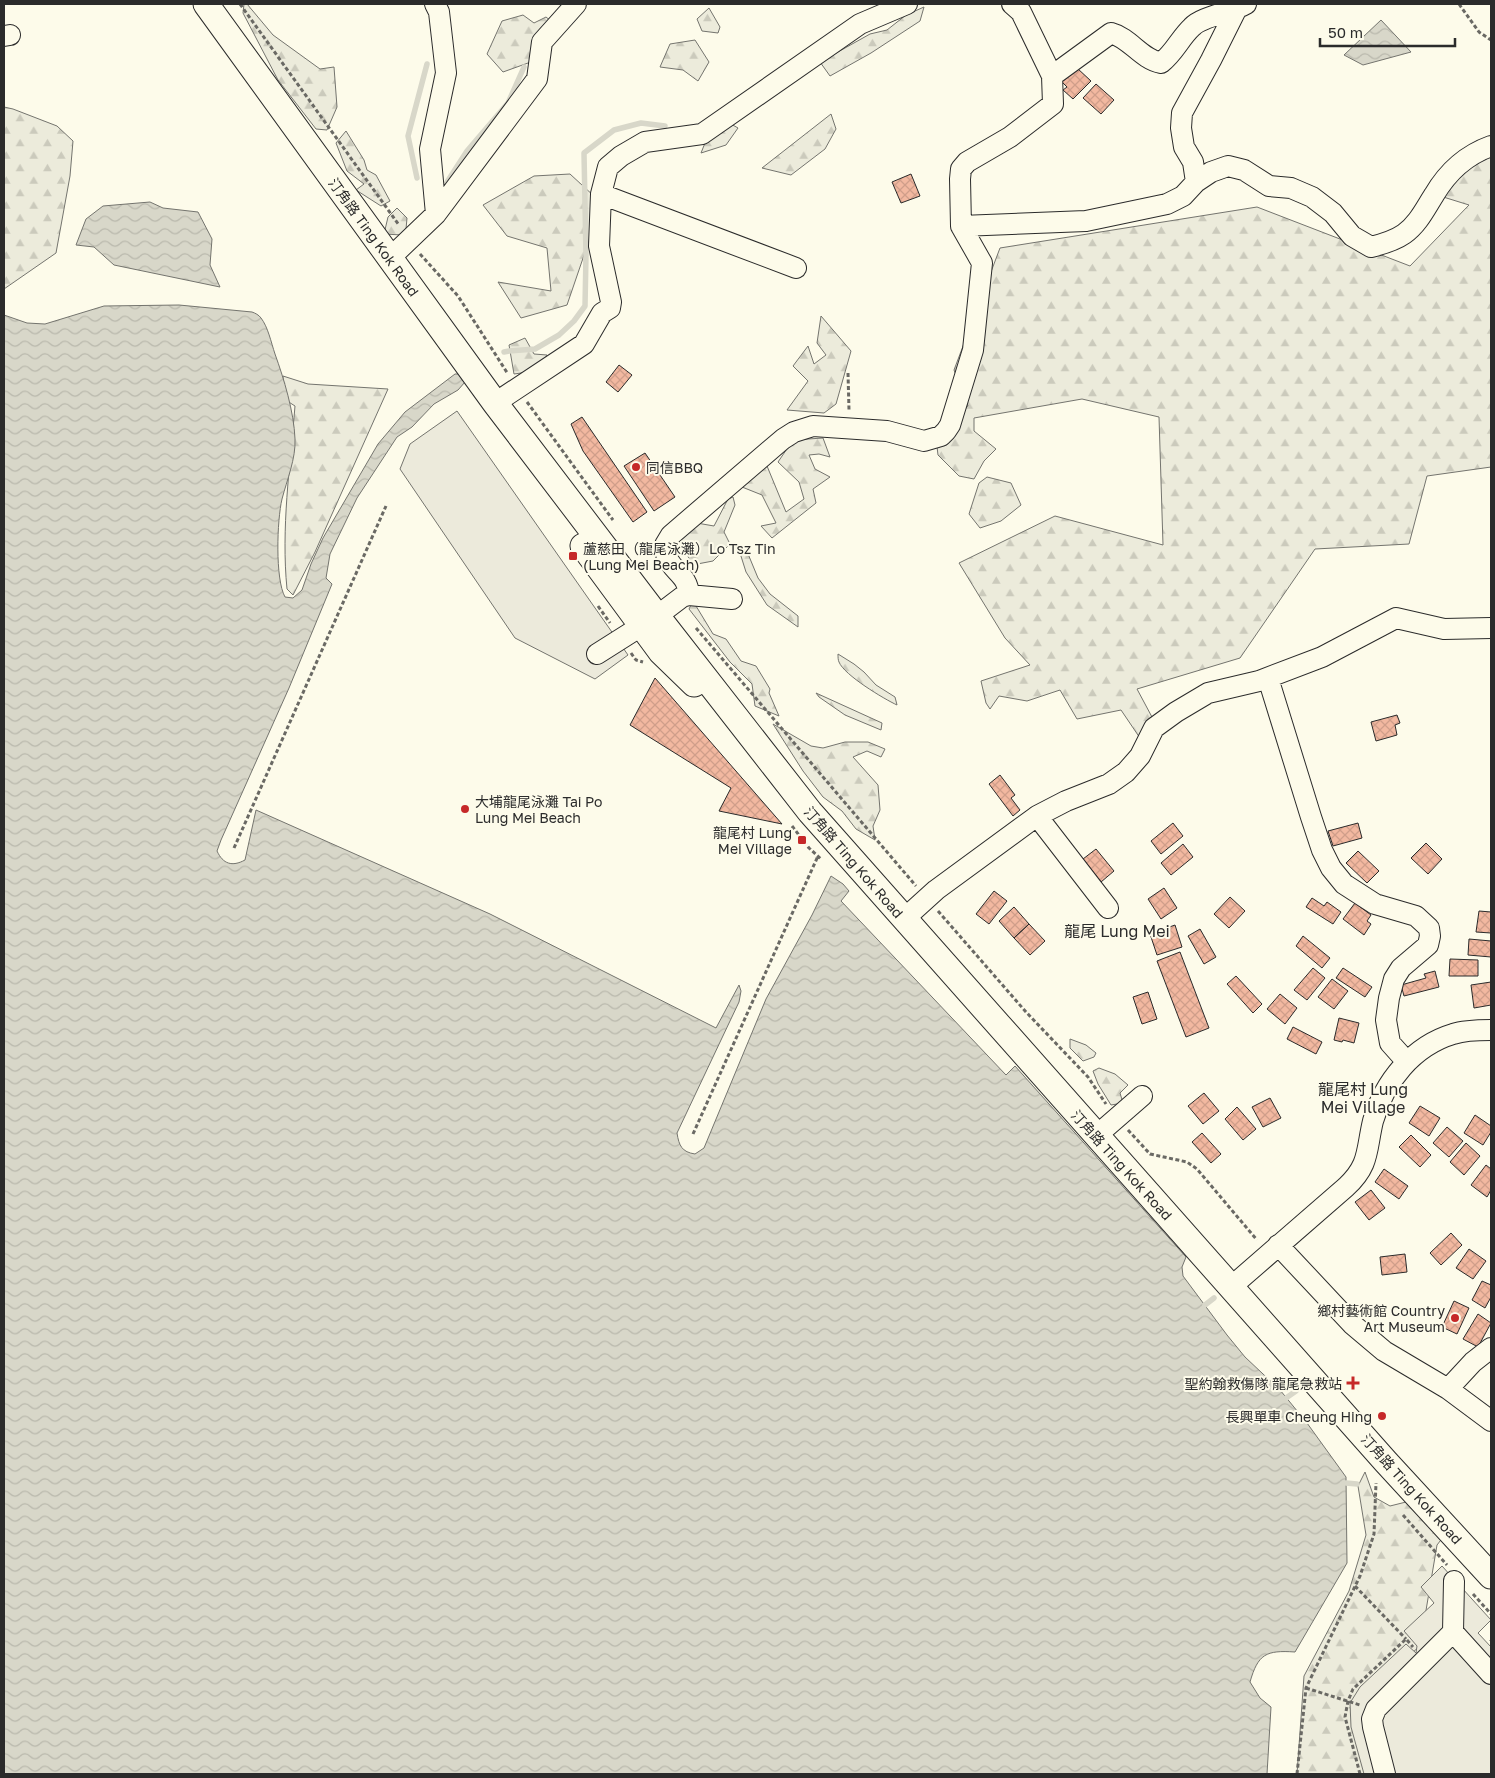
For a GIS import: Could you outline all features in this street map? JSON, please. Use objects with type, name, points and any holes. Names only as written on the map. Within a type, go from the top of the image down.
[{"type":"main road","name":"汀角路 Ting Kok Road","points":[[206,4],[389,259],[544,468],[649,621],[661,652],[760,748],[810,812],[904,919],[1386,1462],[1491,1576]]},
{"type":"street","points":[[435,4],[439,12],[446,73],[430,149],[436,214]]},
{"type":"street","points":[[389,259],[436,214],[537,79],[542,42],[576,4]]},
{"type":"street","points":[[495,403],[584,344],[602,313],[610,308],[611,302],[599,246],[601,194],[608,167],[621,156],[645,142],[702,134],[860,24],[876,10],[907,4]]},
{"type":"street","points":[[689,595],[689,588],[685,579],[667,558],[665,545],[671,536],[777,444],[794,432],[813,426],[849,428],[887,431],[924,441],[941,436],[950,425],[973,350],[982,263],[961,226],[961,169],[967,162],[1010,136],[1053,104],[1052,76],[1021,12],[1012,4]]},
{"type":"street","points":[[1052,76],[1111,34],[1120,36],[1152,61],[1161,63],[1170,56],[1192,26],[1241,7]]},
{"type":"street","points":[[1196,182],[1193,162],[1184,147],[1181,128],[1182,112],[1241,7]]},
{"type":"street","points":[[961,226],[1086,221],[1167,204],[1183,196],[1196,182],[1211,172],[1228,166],[1244,170],[1269,186],[1291,188],[1312,197],[1333,213],[1352,236],[1371,246],[1389,242],[1404,234],[1422,217],[1434,193],[1456,165],[1476,151],[1491,146]]},
{"type":"street","points":[[601,194],[796,268]]},
{"type":"street","points":[[597,654],[649,621],[682,597],[689,595],[732,599]]},
{"type":"street","points":[[904,919],[936,890],[1037,816],[1066,801],[1109,784],[1126,772],[1140,756],[1154,728],[1208,693],[1268,678],[1322,657],[1396,618],[1444,629],[1491,628]]},
{"type":"street","points":[[1268,678],[1319,842],[1331,868],[1344,884],[1375,904],[1416,916],[1429,928],[1428,945],[1401,968],[1394,979],[1389,998],[1386,1020],[1390,1044],[1407,1062]]},
{"type":"street","points":[[1037,816],[1108,908]]},
{"type":"street","points":[[1231,1286],[1271,1246],[1346,1187],[1360,1172],[1367,1154],[1373,1123],[1382,1098],[1388,1085],[1407,1062],[1428,1044],[1442,1037],[1465,1031],[1491,1030]]},
{"type":"street","points":[[1096,1136],[1142,1096]]},
{"type":"street","points":[[1271,1246],[1384,1352],[1448,1389],[1491,1421]]},
{"type":"street","points":[[1448,1389],[1473,1362],[1491,1348]]},
{"type":"street","points":[[1385,1771],[1372,1719],[1376,1709],[1453,1632],[1458,1580]]},
{"type":"street","points":[[1453,1632],[1491,1674]]},
{"type":"path","points":[[240,4],[409,240],[458,296],[517,388],[616,524]]},
{"type":"path","points":[[1459,4],[1479,32],[1491,40]]},
{"type":"path","points":[[848,373],[849,428]]},
{"type":"path","points":[[234,848],[386,506]]},
{"type":"path","points":[[695,627],[1026,1012],[1088,1077],[1106,1104],[1150,1154],[1187,1162],[1197,1169],[1271,1246]]},
{"type":"path","points":[[693,1134],[818,856]]},
{"type":"path","points":[[1297,1774],[1306,1688],[1360,1576],[1374,1534],[1376,1482],[1374,1475]]},
{"type":"path","points":[[1376,1482],[1382,1489]]},
{"type":"path","points":[[1400,1511],[1458,1580],[1491,1614]]},
{"type":"path","points":[[1355,1586],[1406,1639]]},
{"type":"path","points":[[1306,1688],[1376,1709]]},
{"type":"green space","points":[[244,4],[247,4],[273,35],[320,69],[334,67],[337,107],[327,130],[316,129],[278,80],[243,13]]},
{"type":"green space","points":[[924,7],[920,21],[871,53],[830,76],[820,62],[870,34],[887,30],[906,15]]},
{"type":"green space","points":[[709,8],[720,27],[718,33],[702,31],[697,19]]},
{"type":"green space","points":[[523,15],[534,23],[546,17],[561,29],[542,58],[503,72],[487,54],[502,21]]},
{"type":"green space","points":[[695,40],[709,62],[698,81],[683,70],[660,67],[670,44]]},
{"type":"green space","points":[[4,107],[57,126],[73,141],[70,176],[56,253],[4,289]]},
{"type":"green space","points":[[831,114],[836,129],[825,149],[791,175],[762,168]]},
{"type":"green space","points":[[731,124],[738,128],[726,145],[701,153],[707,138]]},
{"type":"green space","points":[[346,131],[364,160],[367,170],[376,175],[390,201],[381,206],[356,190],[364,184],[347,171],[336,143]]},
{"type":"green space","points":[[1491,148],[1491,467],[1427,476],[1409,544],[1315,549],[1240,658],[1137,689],[1160,732],[1142,741],[1121,710],[1077,719],[1060,690],[1027,701],[999,696],[990,709],[986,703],[981,681],[1030,665],[1005,638],[959,563],[1055,516],[1163,545],[1159,417],[1082,399],[974,418],[974,431],[996,449],[984,461],[974,479],[959,476],[938,455],[935,430],[951,441],[946,414],[968,406],[954,370],[1000,248],[1257,207],[1410,266],[1469,205],[1424,191]]},
{"type":"green space","points":[[570,174],[595,197],[593,229],[567,305],[521,318],[498,282],[551,291],[547,248],[507,236],[483,205],[534,176]]},
{"type":"green space","points":[[397,208],[407,218],[406,229],[402,235],[384,234],[388,217]]},
{"type":"green space","points":[[821,316],[851,351],[836,404],[824,413],[787,410],[808,381],[793,366],[808,346],[814,364],[826,355],[817,343]]},
{"type":"green space","points":[[525,338],[534,354],[547,355],[541,367],[514,374],[509,345]]},
{"type":"green space","points":[[283,376],[308,384],[388,389],[315,552],[293,595],[287,589],[285,543],[295,406],[284,399]]},
{"type":"green space","points":[[823,438],[830,457],[819,454],[809,455],[815,469],[830,477],[813,489],[816,503],[772,538],[761,526],[776,523],[762,495],[742,487],[750,456],[765,455],[767,466],[786,512],[804,499],[799,482],[778,462],[793,440]]},
{"type":"green space","points":[[987,477],[1011,483],[1021,505],[1001,521],[980,528],[969,514],[979,483]]},
{"type":"green space","points":[[733,497],[735,505],[724,532],[730,544],[713,561],[692,565],[679,536],[691,522],[714,526],[728,499]]},
{"type":"green space","points":[[746,549],[758,578],[770,594],[798,616],[798,627],[767,605],[746,572],[740,553]]},
{"type":"green space","points":[[693,601],[713,634],[726,639],[741,661],[756,666],[770,689],[769,693],[779,716],[755,706],[752,684],[730,662],[689,609]]},
{"type":"green space","points":[[838,654],[864,672],[876,685],[895,697],[897,705],[856,680],[842,667]]},
{"type":"green space","points":[[816,693],[882,723],[881,730],[845,715]]},
{"type":"green space","points":[[773,724],[811,746],[823,748],[845,742],[868,742],[885,749],[881,757],[867,751],[853,757],[878,785],[880,810],[873,826],[875,840],[856,829],[842,811],[823,797],[803,771]]},
{"type":"green space","points":[[1070,1039],[1086,1045],[1096,1053],[1094,1057],[1083,1061],[1070,1048]]},
{"type":"green space","points":[[1099,1068],[1115,1074],[1128,1085],[1120,1093],[1123,1103],[1111,1105],[1098,1084],[1093,1071]]},
{"type":"green space","points":[[1365,1472],[1374,1497],[1390,1506],[1414,1500],[1444,1536],[1437,1545],[1420,1646],[1350,1707],[1369,1774],[1297,1774],[1304,1676],[1349,1591],[1366,1535],[1358,1486]]},
{"type":"shaded area","points":[[457,411],[628,655],[595,679],[515,638],[400,469],[410,444]]},
{"type":"shaded area","points":[[1442,1566],[1491,1620],[1478,1633],[1491,1647],[1491,1774],[1364,1774],[1351,1727],[1350,1703],[1360,1687],[1406,1644],[1416,1653],[1417,1646],[1404,1631],[1434,1603],[1421,1587]]},
{"type":"water","points":[[1381,20],[1411,52],[1363,65],[1344,55]]},
{"type":"water","points":[[150,202],[163,208],[198,212],[212,239],[210,265],[220,287],[114,265],[94,247],[76,245],[86,219],[103,206]]},
{"type":"water","points":[[179,305],[252,312],[260,317],[267,330],[288,396],[295,439],[293,461],[282,499],[279,521],[278,564],[285,597],[293,598],[302,590],[323,538],[378,444],[405,412],[455,374],[459,374],[465,382],[458,390],[434,404],[412,427],[397,437],[357,498],[330,554],[326,578],[332,584],[289,688],[221,840],[217,851],[219,855],[222,859],[232,864],[245,860],[256,810],[490,914],[716,1028],[739,985],[741,991],[739,1002],[677,1133],[682,1148],[687,1152],[695,1154],[704,1148],[766,999],[831,876],[843,884],[849,891],[841,901],[1006,1075],[1015,1066],[1186,1257],[1182,1267],[1183,1276],[1245,1357],[1280,1390],[1307,1423],[1346,1477],[1347,1563],[1295,1652],[1277,1652],[1265,1656],[1256,1665],[1250,1682],[1260,1698],[1271,1707],[1267,1774],[4,1774],[4,315],[27,323],[45,324],[104,306]]},
{"type":"building","points":[[1077,68],[1091,81],[1073,99],[1063,90],[1067,87],[1062,82]]},
{"type":"building","points":[[1096,84],[1114,100],[1101,114],[1083,98]]},
{"type":"building","points":[[911,174],[920,196],[901,203],[892,182]]},
{"type":"building","points":[[619,365],[632,375],[618,392],[606,382]]},
{"type":"building","points":[[582,417],[647,512],[633,522],[583,451],[571,424]]},
{"type":"building","points":[[645,453],[675,497],[654,511],[624,466]]},
{"type":"building","points":[[655,678],[782,824],[719,811],[731,788],[630,725]]},
{"type":"building","points":[[1397,715],[1400,723],[1395,725],[1397,735],[1376,741],[1371,722]]},
{"type":"building","points":[[1000,775],[1015,795],[1011,798],[1020,810],[1013,816],[989,784]]},
{"type":"building","points":[[1173,823],[1183,836],[1161,854],[1151,841]]},
{"type":"building","points":[[1358,823],[1362,838],[1333,846],[1328,831]]},
{"type":"building","points":[[1426,843],[1442,859],[1428,874],[1411,858]]},
{"type":"building","points":[[1183,844],[1193,857],[1171,875],[1161,863]]},
{"type":"building","points":[[1096,849],[1114,871],[1101,882],[1083,859]]},
{"type":"building","points":[[1358,851],[1379,871],[1367,883],[1346,863]]},
{"type":"building","points":[[1164,888],[1177,908],[1161,919],[1148,899]]},
{"type":"building","points":[[994,891],[1007,901],[989,924],[976,914]]},
{"type":"building","points":[[1230,897],[1245,911],[1229,928],[1214,914]]},
{"type":"building","points":[[1312,898],[1324,906],[1327,902],[1341,912],[1333,924],[1306,907]]},
{"type":"building","points":[[1355,903],[1371,915],[1367,921],[1371,924],[1364,935],[1343,919]]},
{"type":"building","points":[[1014,907],[1029,924],[1014,938],[999,921]]},
{"type":"building","points":[[1479,911],[1491,912],[1491,933],[1476,932]]},
{"type":"building","points":[[1029,924],[1045,941],[1030,955],[1014,938]]},
{"type":"building","points":[[1175,925],[1182,947],[1157,955],[1150,934]]},
{"type":"building","points":[[1200,929],[1216,957],[1204,964],[1188,936]]},
{"type":"building","points":[[1303,936],[1330,958],[1322,968],[1296,946]]},
{"type":"building","points":[[1469,939],[1491,941],[1491,957],[1468,955]]},
{"type":"building","points":[[1180,952],[1209,1028],[1186,1037],[1157,961]]},
{"type":"building","points":[[1450,959],[1478,960],[1478,976],[1449,976]]},
{"type":"building","points":[[1313,968],[1325,978],[1307,1000],[1294,990]]},
{"type":"building","points":[[1343,968],[1372,987],[1365,997],[1336,978]]},
{"type":"building","points":[[1435,971],[1439,987],[1404,996],[1401,985],[1426,978],[1424,974]]},
{"type":"building","points":[[1236,976],[1262,1004],[1253,1013],[1227,984]]},
{"type":"building","points":[[1332,979],[1348,991],[1334,1009],[1318,997]]},
{"type":"building","points":[[1491,982],[1491,1005],[1474,1008],[1471,985]]},
{"type":"building","points":[[1148,992],[1157,1019],[1142,1024],[1133,997]]},
{"type":"building","points":[[1280,994],[1297,1008],[1285,1024],[1267,1009]]},
{"type":"building","points":[[1339,1018],[1359,1023],[1354,1043],[1334,1040]]},
{"type":"building","points":[[1293,1027],[1322,1042],[1316,1054],[1287,1039]]},
{"type":"building","points":[[1204,1093],[1219,1111],[1203,1124],[1188,1106]]},
{"type":"building","points":[[1270,1098],[1281,1118],[1263,1127],[1252,1107]]},
{"type":"building","points":[[1420,1106],[1440,1118],[1429,1136],[1409,1123]]},
{"type":"building","points":[[1237,1107],[1256,1129],[1243,1140],[1225,1119]]},
{"type":"building","points":[[1475,1115],[1491,1126],[1491,1132],[1483,1145],[1464,1133]]},
{"type":"building","points":[[1447,1127],[1463,1141],[1449,1157],[1433,1143]]},
{"type":"building","points":[[1202,1133],[1221,1154],[1211,1163],[1192,1142]]},
{"type":"building","points":[[1411,1135],[1431,1155],[1420,1167],[1399,1147]]},
{"type":"building","points":[[1466,1143],[1480,1156],[1464,1175],[1450,1162]]},
{"type":"building","points":[[1486,1165],[1491,1169],[1491,1190],[1487,1197],[1471,1185]]},
{"type":"building","points":[[1384,1169],[1408,1186],[1399,1199],[1375,1182]]},
{"type":"building","points":[[1371,1190],[1385,1208],[1369,1220],[1355,1202]]},
{"type":"building","points":[[1451,1233],[1462,1245],[1441,1265],[1430,1253]]},
{"type":"building","points":[[1469,1249],[1486,1261],[1473,1279],[1456,1268]]},
{"type":"building","points":[[1405,1254],[1407,1272],[1382,1275],[1380,1257]]},
{"type":"building","points":[[1482,1281],[1491,1285],[1491,1297],[1485,1308],[1472,1300]]},
{"type":"building","name":"鄉村藝術館 Country Art Museum","points":[[1454,1301],[1469,1308],[1457,1334],[1442,1327]]},
{"type":"building","points":[[1478,1314],[1491,1323],[1478,1347],[1463,1339]]},
{"type":"waterway","points":[[417,178],[408,136],[427,64]]},
{"type":"waterway","points":[[440,193],[467,151],[508,103],[524,67]]},
{"type":"waterway","points":[[504,352],[535,349],[559,335],[574,321],[585,306],[584,153],[614,130],[641,123],[665,126]]},
{"type":"waterway","points":[[1205,1305],[1214,1298]]},
{"type":"waterway","points":[[1286,1398],[1296,1391]]},
{"type":"waterway","points":[[1346,1483],[1357,1484]]},
{"type":"place","name":"同信BBQ","points":[[636,467]]},
{"type":"place","name":"蘆慈田（龍尾泳灘）Lo Tsz Tin (Lung Mei Beach)","points":[[573,556]]},
{"type":"place","name":"大埔龍尾泳灘 Tai Po Lung Mei Beach","points":[[465,809]]},
{"type":"place","name":"龍尾村 Lung Mei Village","points":[[802,840]]},
{"type":"place","name":"鄉村藝術館 Country Art Museum","points":[[1455,1318]]},
{"type":"place","name":"聖約翰救傷隊 龍尾急救站","points":[[1353,1383]]},
{"type":"place","name":"長興單車 Cheung Hing","points":[[1382,1416]]},
{"type":"district","name":"龍尾 Lung Mei","points":[[1117,931]]},
{"type":"district","name":"龍尾村 Lung Mei Village","points":[[1363,1098]]}]
